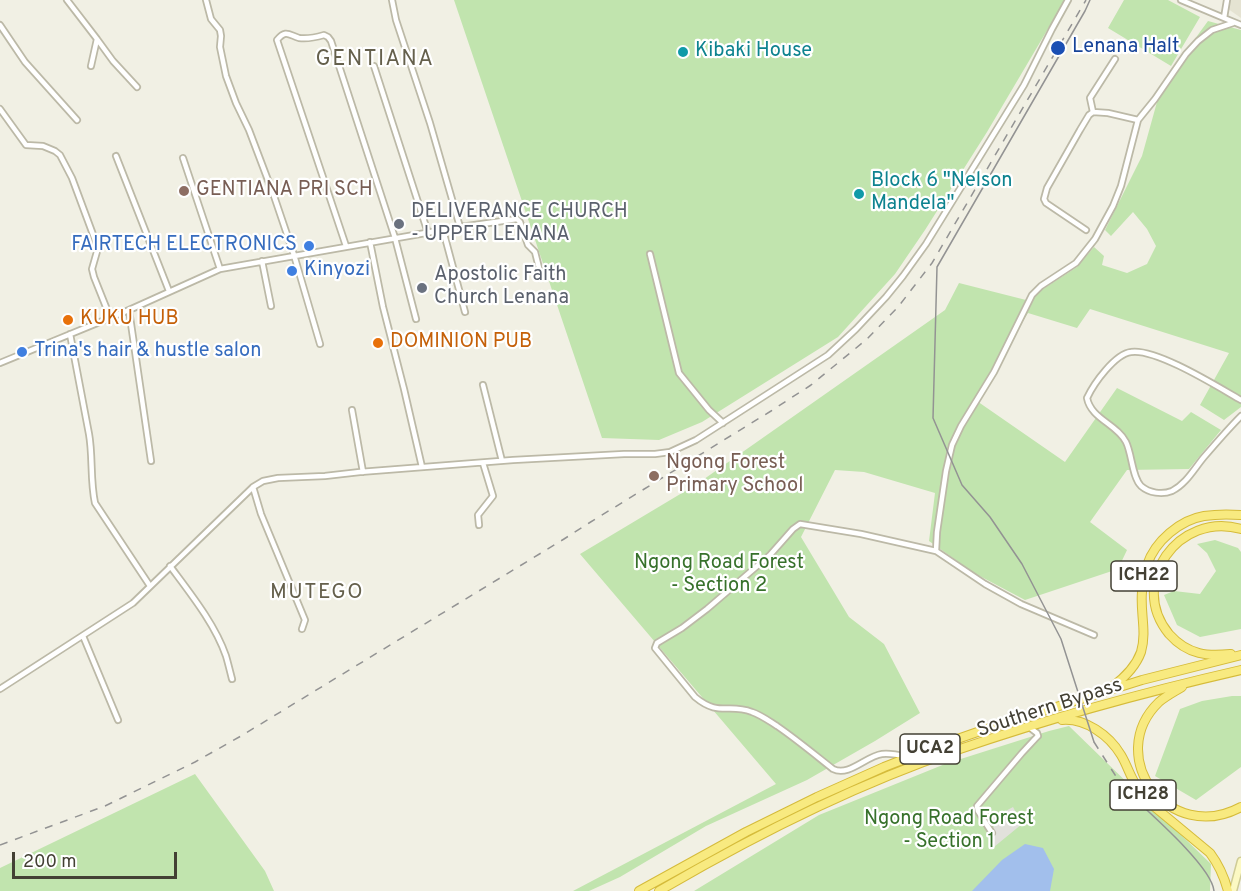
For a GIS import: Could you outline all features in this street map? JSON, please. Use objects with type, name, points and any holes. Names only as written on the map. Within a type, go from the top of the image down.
[{"type":"highway","name":"ICH22","points":[[1109,690],[1129,671],[1140,653],[1144,630],[1141,594],[1147,565],[1160,542],[1192,519],[1222,514],[1241,515]]},
{"type":"highway","points":[[1241,529],[1213,526],[1192,532],[1178,542],[1165,556],[1154,587],[1156,608],[1161,622],[1173,639],[1191,651],[1206,654],[1241,654]]},
{"type":"highway","name":"Southern Bypass","points":[[639,891],[746,832],[834,789],[910,757],[986,729],[1147,678],[1241,654]]},
{"type":"highway","name":"Southern Bypass","points":[[659,891],[791,820],[861,788],[957,750],[1122,699],[1241,670]]},
{"type":"highway","points":[[1191,682],[1163,699],[1148,716],[1138,744],[1143,774],[1150,788],[1159,797],[1183,813],[1212,817],[1241,807]]},
{"type":"highway","name":"ICH28","points":[[1048,721],[1078,722],[1105,736],[1121,755],[1135,784],[1151,804],[1210,853],[1223,874],[1227,891]]},
{"type":"main road","points":[[1233,891],[1241,861]]},
{"type":"street","points":[[67,0],[113,61],[137,87]]},
{"type":"street","points":[[206,0],[211,19],[220,30],[220,46],[230,85],[274,196],[320,344]]},
{"type":"street","points":[[392,0],[396,20],[430,123],[460,227]]},
{"type":"street","points":[[0,689],[133,603],[253,487],[263,481],[502,460],[655,454],[670,452],[696,440],[723,423],[828,355],[868,317],[903,276],[926,244],[1024,85],[1068,0]]},
{"type":"street","points":[[1181,0],[1241,25]]},
{"type":"street","points":[[1224,18],[1227,0]]},
{"type":"street","points":[[936,551],[946,471],[957,434],[994,372],[1035,291],[1076,263],[1095,239],[1113,207],[1121,186],[1138,120],[1186,54],[1212,30],[1233,23]]},
{"type":"street","points":[[0,25],[25,62],[76,120]]},
{"type":"street","points":[[346,246],[278,40],[285,34],[291,33],[298,38],[324,35],[331,41],[395,238],[416,319]]},
{"type":"street","points":[[91,66],[97,39]]},
{"type":"street","points":[[1093,112],[1090,98],[1115,59]]},
{"type":"street","points":[[374,66],[428,232]]},
{"type":"street","points":[[0,109],[26,145],[43,146],[55,151],[63,160],[98,248],[92,269],[110,317]]},
{"type":"street","points":[[1086,230],[1049,206],[1044,199],[1047,188],[1089,115],[1093,112],[1138,120]]},
{"type":"street","points":[[116,156],[169,291]]},
{"type":"street","points":[[183,158],[220,268]]},
{"type":"street","points":[[0,363],[129,310],[220,268],[517,219],[528,245],[535,252],[539,268]]},
{"type":"street","points":[[443,230],[465,312]]},
{"type":"street","points":[[370,242],[381,300],[422,467]]},
{"type":"street","points":[[650,254],[679,373],[709,410],[723,423]]},
{"type":"street","points":[[262,261],[271,306]]},
{"type":"street","points":[[129,310],[151,461]]},
{"type":"street","points":[[70,334],[92,449],[95,502],[150,586]]},
{"type":"street","points":[[1241,400],[1182,368],[1140,351],[1129,352],[1119,357],[1087,398],[1097,416],[1119,432],[1126,442],[1135,476],[1141,486],[1155,493],[1170,492],[1183,484],[1241,416]]},
{"type":"street","points":[[483,385],[502,460]]},
{"type":"street","points":[[352,410],[363,471]]},
{"type":"street","points":[[479,525],[478,515],[493,496],[483,463]]},
{"type":"street","points":[[253,487],[261,514],[305,620],[302,629]]},
{"type":"street","points":[[910,757],[885,753],[838,772],[764,717],[735,709],[710,708],[703,704],[655,646],[706,609],[770,555],[800,524],[878,537],[936,551],[985,584],[1021,604],[1094,635]]},
{"type":"street","points":[[170,566],[221,644],[232,679]]},
{"type":"street","points":[[83,636],[118,720]]},
{"type":"street","points":[[992,833],[977,806],[1038,736],[1035,730],[1029,727]]},
{"type":"shaded area","points":[[1228,0],[1241,0],[1241,18],[1224,6]]},
{"type":"shaded area","points":[[1013,807],[1022,824],[994,847],[990,834],[994,826],[991,819]]},
{"type":"green space","points":[[454,0],[1065,0],[987,132],[925,230],[895,274],[838,337],[702,422],[659,440],[602,438]]},
{"type":"green space","points":[[1124,0],[1168,0],[1200,17],[1171,66],[1108,28]]},
{"type":"green space","name":"Ngong Road Forest - Section 2","points":[[1208,21],[1241,30],[1241,407],[1224,420],[1200,405],[1229,353],[1090,309],[1077,328],[1028,313],[974,399],[1065,462],[1117,388],[1182,421],[1191,412],[1221,430],[1189,469],[1127,470],[1090,522],[1127,550],[1118,569],[1025,600],[974,573],[929,541],[935,493],[864,472],[835,470],[801,537],[849,617],[884,644],[920,713],[807,780],[706,826],[620,877],[589,891],[573,891],[776,784],[580,554],[697,484],[945,310],[959,283],[1026,300],[1077,267],[1094,247],[1104,256],[1102,265],[1127,273],[1147,264],[1156,246],[1147,229],[1133,212],[1111,236],[1105,230],[1142,156],[1162,84]]},
{"type":"green space","points":[[1215,540],[1238,548],[1241,552],[1241,629],[1200,637],[1177,625],[1164,595],[1174,591],[1200,594],[1216,571],[1207,553],[1197,544]]},
{"type":"green space","points":[[1241,696],[1241,767],[1196,800],[1155,776],[1180,709],[1202,701]]},
{"type":"green space","name":"Ngong Road Forest - Section 1","points":[[1069,726],[1211,864],[1210,891],[694,891],[819,815],[945,764]]},
{"type":"green space","points":[[195,774],[265,871],[274,891],[0,891],[0,868]]},
{"type":"water","points":[[1025,844],[1043,848],[1054,869],[1050,891],[972,891],[1002,860]]},
{"type":"tram line","points":[[1090,0],[937,267],[933,418],[962,485],[990,517],[1022,564],[1061,639],[1094,742]]},
{"type":"tram line","points":[[1124,789],[1190,853],[1202,867],[1214,891]]},
{"type":"railway","points":[[0,845],[105,806],[195,762],[241,736],[811,385],[867,339],[898,307],[932,263],[1086,0]]},
{"type":"railway","points":[[1094,742],[1124,789]]},
{"type":"place","name":"Lenana Halt","points":[[1058,48]]},
{"type":"place","name":"Kibaki House","points":[[683,52]]},
{"type":"place","name":"GENTIANA PRI SCH","points":[[184,191]]},
{"type":"place","name":"Block 6 \"Nelson Mandela\"","points":[[859,194]]},
{"type":"place","name":"DELIVERANCE CHURCH - UPPER LENANA","points":[[399,224]]},
{"type":"place","name":"FAIRTECH ELECTRONICS","points":[[309,246]]},
{"type":"place","name":"Kinyozi","points":[[292,271]]},
{"type":"place","name":"Apostolic Faith Church Lenana","points":[[422,288]]},
{"type":"place","name":"KUKU HUB","points":[[68,320]]},
{"type":"place","name":"DOMINION PUB","points":[[378,343]]},
{"type":"place","name":"Trina's hair & hustle salon","points":[[22,352]]},
{"type":"place","name":"Ngong Forest Primary School","points":[[654,476]]},
{"type":"district","name":"GENTIANA","points":[[375,61]]},
{"type":"district","name":"MUTEGO","points":[[317,594]]}]
